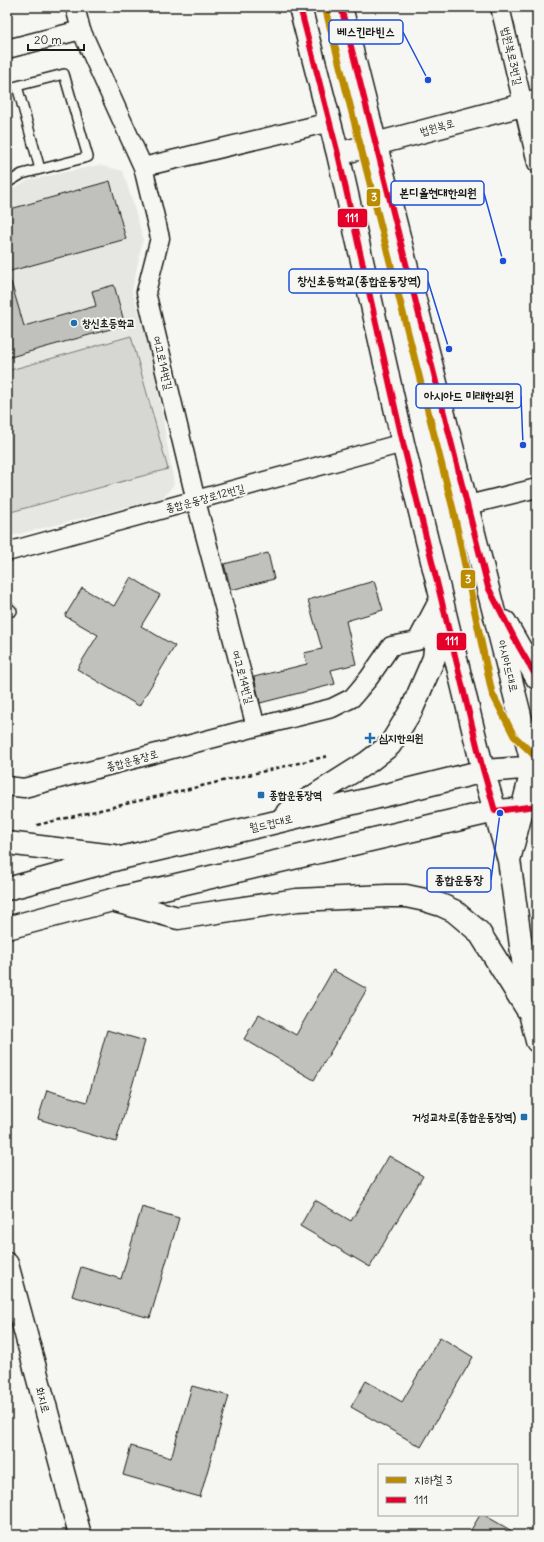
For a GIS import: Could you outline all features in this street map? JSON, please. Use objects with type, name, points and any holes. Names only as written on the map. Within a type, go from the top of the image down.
[{"type":"main road","name":"아시아드대로","points":[[300,7],[338,154],[403,443],[440,597],[484,771],[509,860],[531,1017],[537,1041]]},
{"type":"main road","name":"아시아드대로","points":[[341,7],[374,144],[535,767],[530,807],[509,860]]},
{"type":"main road","name":"법원북로","points":[[338,154],[530,102]]},
{"type":"main road","points":[[488,587],[518,647],[537,678]]},
{"type":"main road","points":[[268,824],[368,762],[390,744],[412,709],[434,658],[440,597]]},
{"type":"main road","name":"월드컵대로","points":[[7,889],[126,857],[484,771],[535,767]]},
{"type":"main road","points":[[7,928],[112,900],[495,811],[530,807]]},
{"type":"main road","points":[[7,843],[126,857]]},
{"type":"main road","points":[[112,900],[178,918],[297,900],[387,896],[406,896],[425,900],[454,911],[479,932],[531,1017]]},
{"type":"main road","points":[[531,1017],[537,952]]},
{"type":"main road","name":"화지로","points":[[7,1264],[80,1535]]},
{"type":"street","name":"여고로14번길","points":[[75,7],[81,30],[143,167],[160,238],[146,292],[196,500],[256,727]]},
{"type":"street","name":"법원북로3번길","points":[[500,7],[530,102],[537,163]]},
{"type":"street","points":[[7,49],[81,30]]},
{"type":"street","points":[[143,167],[330,122]]},
{"type":"street","name":"종합운동장로12번길","points":[[7,552],[403,443]]},
{"type":"street","points":[[468,505],[537,488]]},
{"type":"street","name":"종합운동장로","points":[[7,786],[24,788],[332,708],[352,698],[369,678],[391,646],[417,641],[440,597]]},
{"type":"lane","points":[[7,183],[22,174],[40,170],[88,157],[64,74],[17,86],[40,170]]},
{"type":"path","points":[[30,826],[328,756]]},
{"type":"shaded area","name":"창신초등학교","points":[[99,165],[123,171],[143,238],[132,291],[152,355],[174,484],[163,498],[7,537],[7,192],[29,180]]},
{"type":"shaded area","points":[[131,336],[168,469],[7,513],[7,371]]},
{"type":"building","points":[[110,181],[126,239],[7,272],[7,210]]},
{"type":"building","points":[[7,282],[11,282],[24,326],[96,306],[92,291],[114,285],[125,325],[7,358]]},
{"type":"building","points":[[268,553],[274,579],[231,590],[224,564]]},
{"type":"building","points":[[131,577],[160,595],[141,626],[175,646],[139,706],[77,669],[98,635],[65,616],[82,588],[114,606]]},
{"type":"building","points":[[374,581],[383,610],[346,621],[356,664],[331,670],[335,684],[260,703],[254,677],[307,664],[304,653],[322,649],[308,600]]},
{"type":"building","points":[[333,970],[367,989],[314,1080],[244,1039],[259,1014],[296,1035]]},
{"type":"building","points":[[107,1030],[145,1041],[116,1142],[38,1119],[47,1090],[87,1102]]},
{"type":"building","points":[[389,1156],[423,1176],[370,1267],[300,1226],[315,1200],[351,1221]]},
{"type":"building","points":[[142,1207],[179,1218],[150,1318],[72,1296],[81,1267],[121,1279]]},
{"type":"building","points":[[440,1337],[473,1357],[421,1447],[351,1407],[366,1381],[402,1402]]},
{"type":"building","points":[[192,1386],[229,1396],[200,1497],[123,1475],[131,1446],[171,1458]]},
{"type":"building","points":[[479,1516],[486,1516],[519,1535],[468,1535]]},
{"type":"metro line","name":"3","points":[[325,7],[453,509],[492,693],[514,736],[537,758]]},
{"type":"transit line","name":"111","points":[[300,7],[338,154],[403,443],[482,766],[495,811],[537,806]]},
{"type":"transit line","name":"111","points":[[341,7],[488,587],[537,678]]},
{"type":"place","name":"베스킨라빈스","points":[[428,80]]},
{"type":"place","name":"본디올현대한의원","points":[[503,261]]},
{"type":"place","name":"창신초등학교","points":[[74,323]]},
{"type":"place","name":"창신초등학교(종합운동장역)","points":[[449,349]]},
{"type":"place","name":"아시아드 미래한의원","points":[[523,445]]},
{"type":"place","name":"심지한의원","points":[[370,738]]},
{"type":"place","name":"종합운동장역","points":[[261,795]]},
{"type":"place","name":"종합운동장","points":[[500,813]]},
{"type":"place","name":"거성교차로(종합운동장역)","points":[[524,1117]]}]
